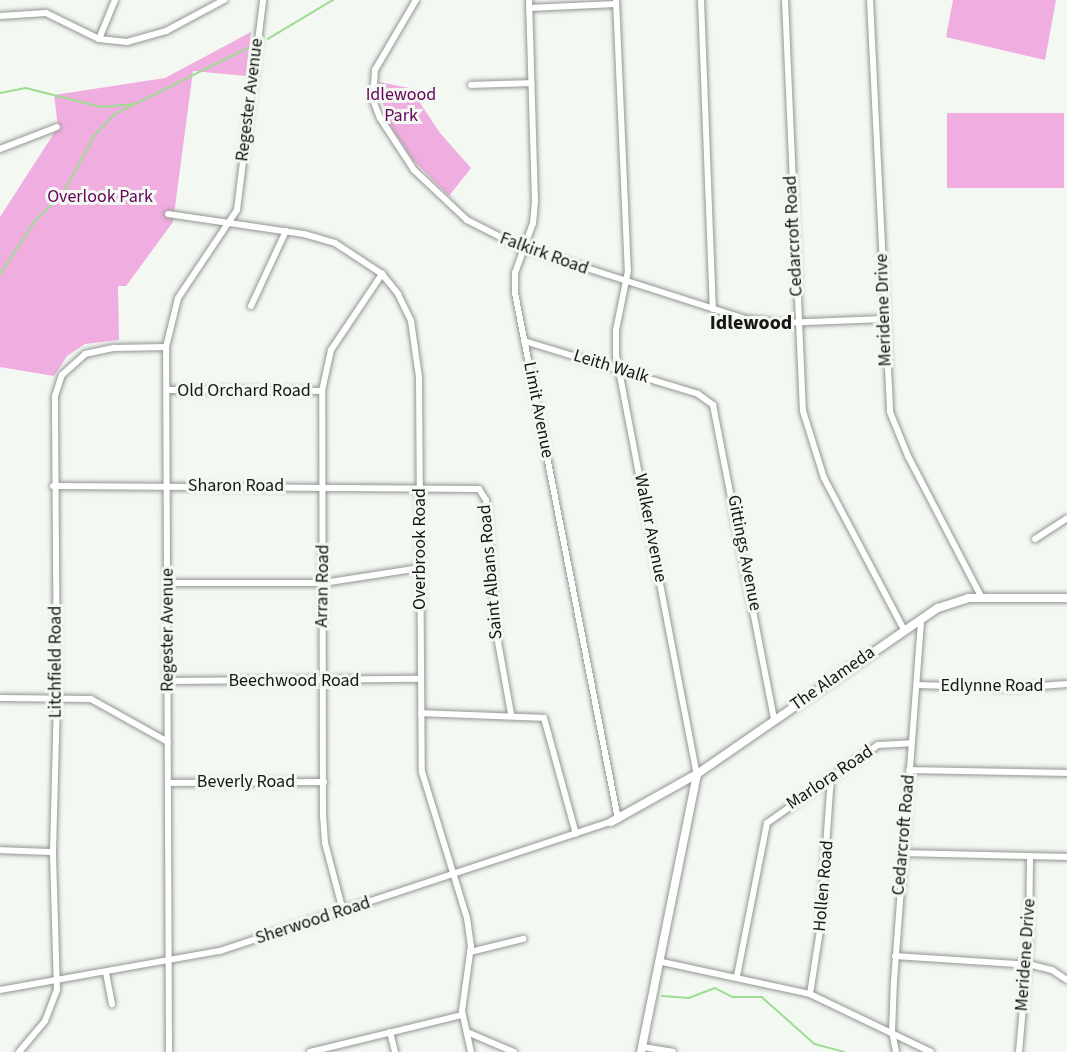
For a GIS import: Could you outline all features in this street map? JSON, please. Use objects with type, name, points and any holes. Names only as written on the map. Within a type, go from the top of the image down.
[{"type":"street","points":[[99,39],[115,0]]},
{"type":"street","points":[[0,16],[46,13],[99,39],[127,42],[158,34],[224,0]]},
{"type":"street","name":"Regester Avenue","points":[[169,1052],[166,347],[178,297],[229,225],[238,200],[263,0]]},
{"type":"street","name":"Falkirk Road","points":[[416,0],[375,70],[372,94],[380,118],[414,170],[448,205],[485,231],[524,248],[627,284],[755,321],[798,323],[884,319]]},
{"type":"street","name":"Limit Avenue","points":[[529,0],[536,201],[533,223],[514,280],[614,820]]},
{"type":"street","points":[[701,0],[713,309]]},
{"type":"street","name":"Cedarcroft Road","points":[[785,0],[803,411],[812,445],[837,504],[904,630]]},
{"type":"street","name":"Meridene Drive","points":[[870,0],[887,394],[894,424],[982,598]]},
{"type":"street","points":[[529,8],[616,2]]},
{"type":"street","name":"Walker Avenue","points":[[616,2],[627,284],[616,330],[619,369],[697,774],[662,962],[642,1049]]},
{"type":"street","points":[[471,85],[531,83]]},
{"type":"street","points":[[0,149],[57,127]]},
{"type":"street","name":"Overbrook Road","points":[[168,214],[229,225],[286,231],[335,243],[382,274],[401,300],[417,342],[423,781],[451,875],[467,918],[470,952],[462,1015],[471,1052]]},
{"type":"street","points":[[251,306],[286,231]]},
{"type":"street","name":"Arran Road","points":[[343,911],[324,843],[322,584],[325,486],[322,391],[331,350],[382,274]]},
{"type":"street","name":"Leith Walk","points":[[524,341],[698,394]]},
{"type":"street","name":"Litchfield Road","points":[[19,1052],[54,1005],[56,981],[53,852],[57,698],[53,486],[55,396],[66,369],[92,351],[166,347]]},
{"type":"street","name":"Old Orchard Road","points":[[167,390],[322,391]]},
{"type":"street","name":"Gittings Avenue","points":[[698,394],[712,405],[718,422],[774,719]]},
{"type":"street","name":"Sharon Road","points":[[53,486],[420,487]]},
{"type":"street","name":"Saint Albans Road","points":[[420,487],[472,488],[485,496],[500,667],[511,714]]},
{"type":"street","points":[[1035,539],[1067,518]]},
{"type":"street","points":[[167,583],[322,584],[420,568]]},
{"type":"street","name":"The Alameda","points":[[614,820],[697,774],[921,618],[950,602],[982,598],[1067,598]]},
{"type":"street","name":"Cedarcroft Road","points":[[896,1052],[892,1032],[895,956],[921,618]]},
{"type":"street","name":"Beechwood Road","points":[[168,681],[420,679]]},
{"type":"street","name":"Edlynne Road","points":[[917,685],[1015,688],[1067,684]]},
{"type":"street","points":[[0,698],[57,698],[101,703],[168,742]]},
{"type":"street","points":[[421,713],[540,716],[549,723],[576,834]]},
{"type":"street","name":"Marlora Road","points":[[737,976],[762,836],[769,820],[882,743],[911,742]]},
{"type":"street","points":[[909,770],[1067,773]]},
{"type":"street","name":"Hollen Road","points":[[810,994],[820,930],[831,777]]},
{"type":"street","name":"Beverly Road","points":[[168,783],[324,782]]},
{"type":"street","name":"Sherwood Road","points":[[0,990],[170,963],[220,951],[614,820]]},
{"type":"street","points":[[0,850],[53,852]]},
{"type":"street","points":[[903,853],[1030,858],[1067,857]]},
{"type":"street","name":"Meridene Drive","points":[[1019,1052],[1027,965],[1030,858]]},
{"type":"street","points":[[470,952],[523,939]]},
{"type":"street","points":[[895,956],[1027,965],[1052,970],[1067,980]]},
{"type":"street","points":[[662,962],[737,976],[810,994],[931,1052]]},
{"type":"street","points":[[106,973],[112,1004]]},
{"type":"street","points":[[310,1052],[462,1015]]},
{"type":"street","points":[[390,1032],[395,1052]]},
{"type":"street","points":[[467,1032],[514,1052]]},
{"type":"street","points":[[471,1052],[484,1041]]},
{"type":"street","points":[[642,1049],[673,1052]]},
{"type":"green space","points":[[953,0],[1056,0],[1045,60],[946,37]]},
{"type":"green space","name":"Overlook Park","points":[[251,32],[246,76],[193,71],[173,222],[126,286],[118,286],[119,340],[85,344],[67,356],[54,376],[0,367],[0,217],[58,127],[54,95],[165,78]]},
{"type":"green space","name":"Idlewood Park","points":[[379,82],[420,90],[420,103],[440,133],[471,168],[449,196],[413,160],[386,119]]},
{"type":"green space","points":[[947,113],[1064,113],[1064,188],[947,188]]},
{"type":"waterway","points":[[268,39],[333,0]]},
{"type":"waterway","points":[[0,274],[35,221],[63,194],[94,136],[115,114],[248,48]]},
{"type":"waterway","points":[[0,93],[26,88],[101,107],[134,104]]},
{"type":"waterway","points":[[662,996],[689,998],[715,988],[733,997],[762,997],[815,1044],[844,1052]]},
{"type":"district","name":"Idlewood","points":[[751,323]]}]
